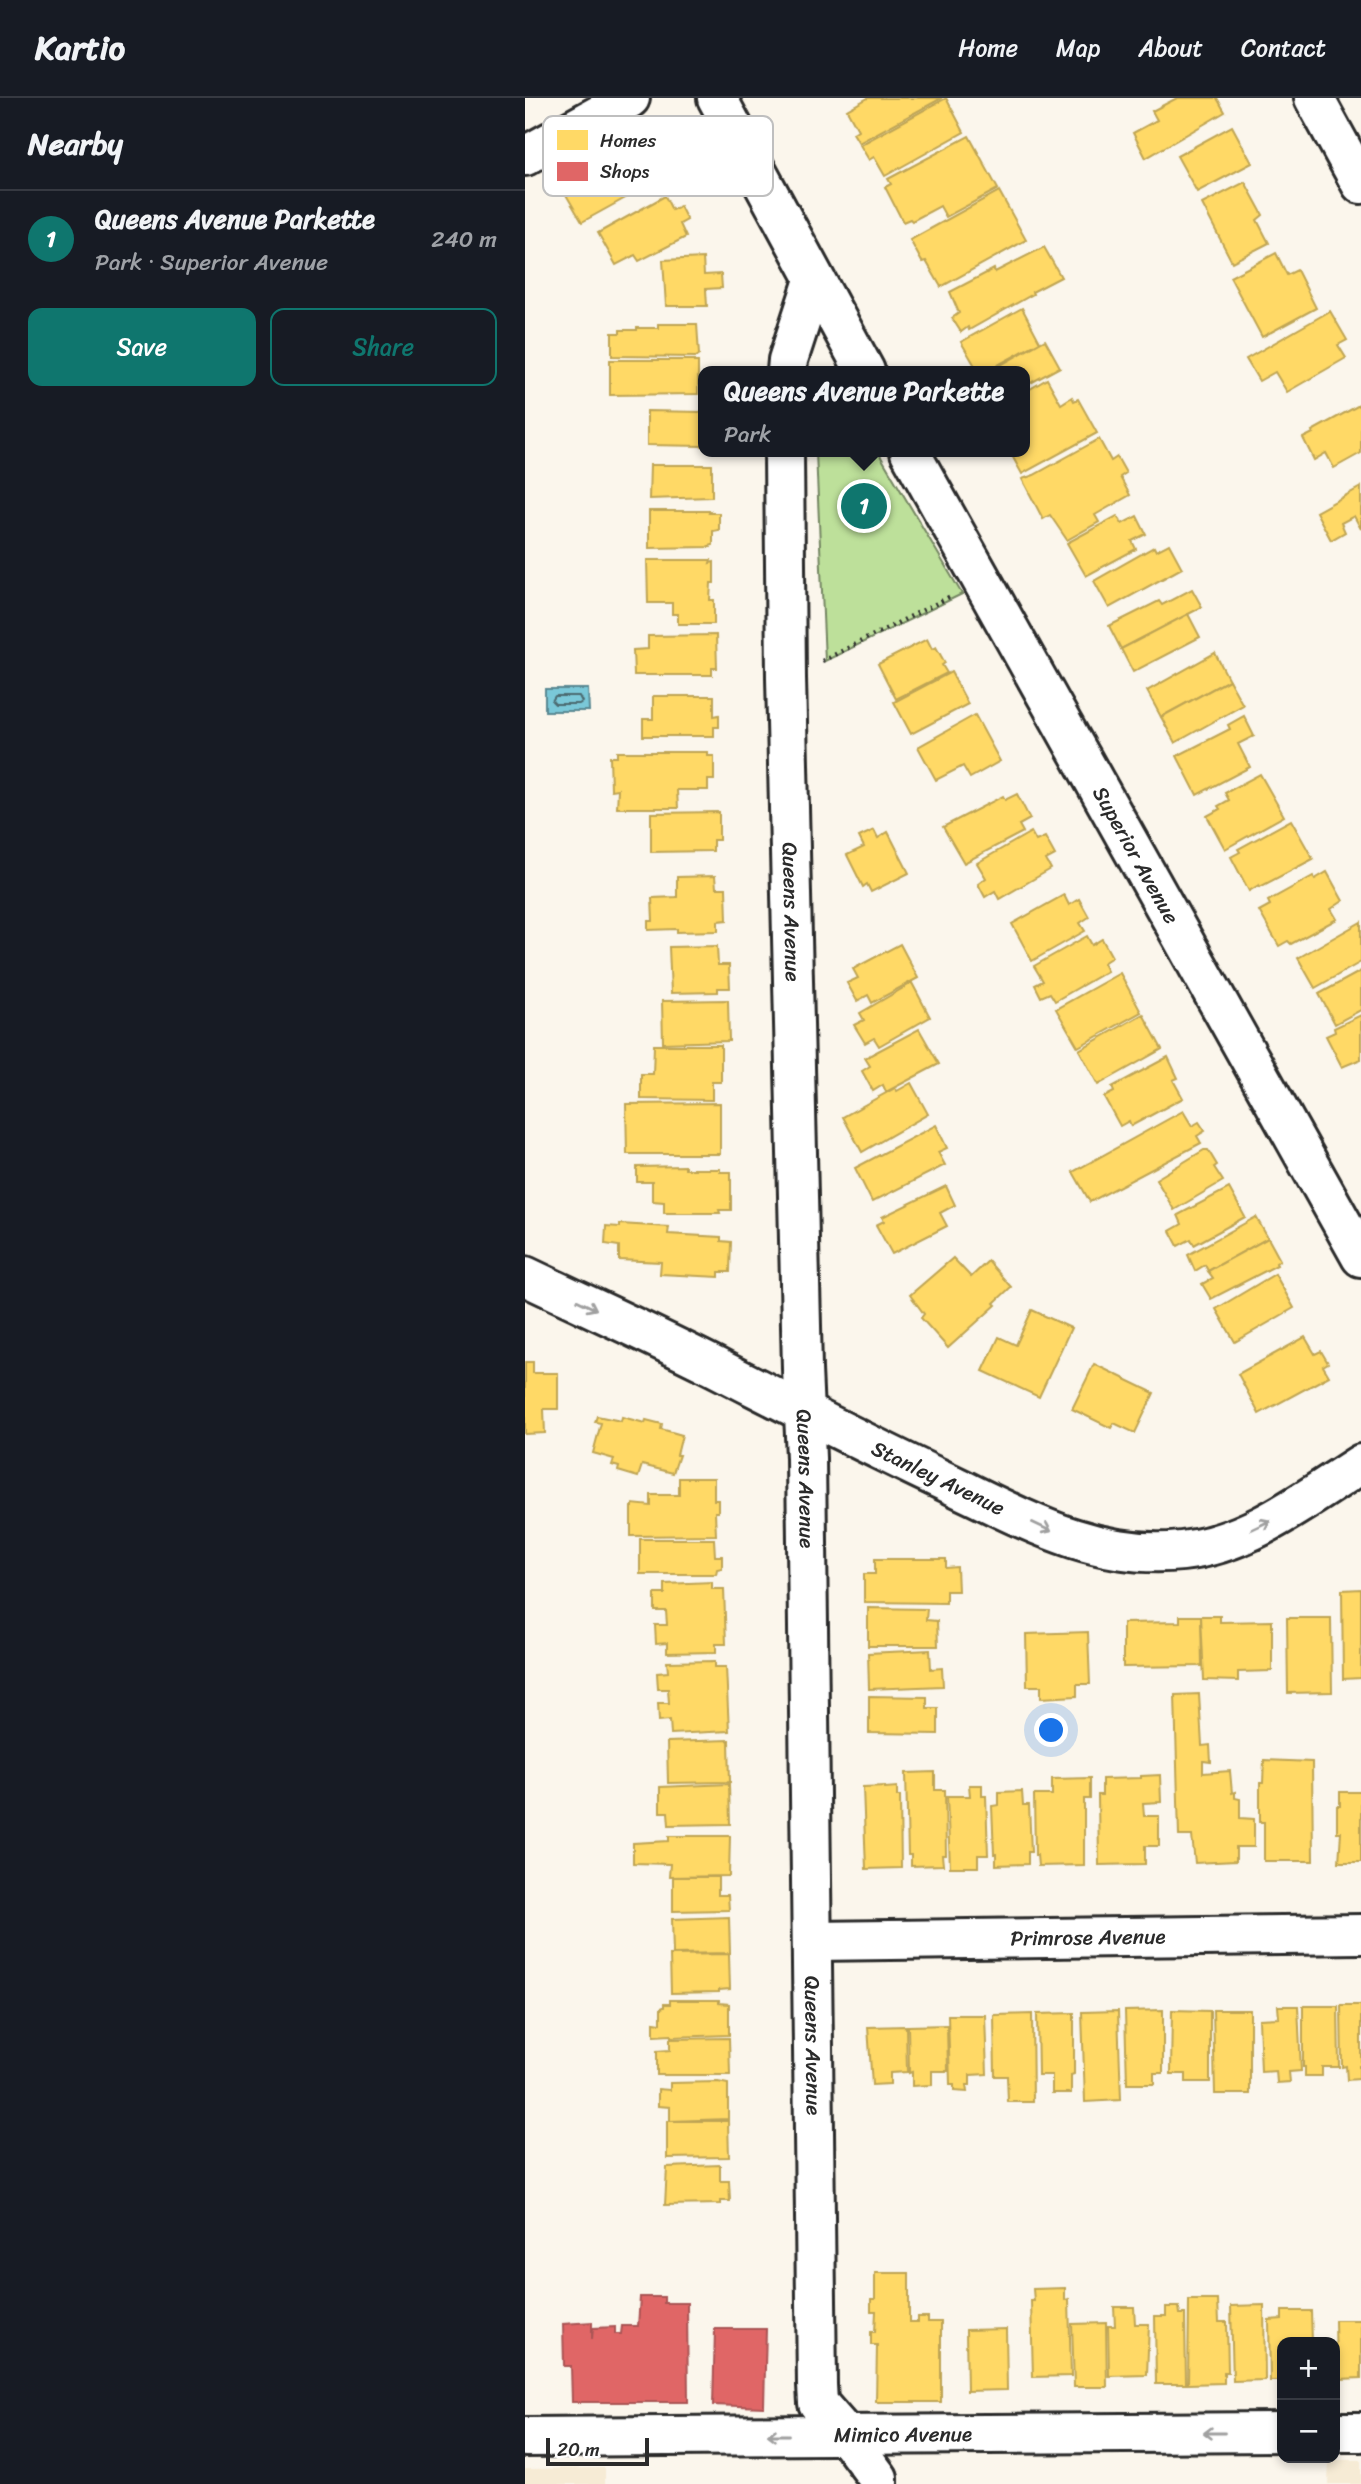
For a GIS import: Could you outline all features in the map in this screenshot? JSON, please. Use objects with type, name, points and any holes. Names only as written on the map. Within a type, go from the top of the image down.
[{"type":"street","points":[[597,116],[629,98]]},
{"type":"street","points":[[717,98],[727,116]]},
{"type":"street","points":[[1314,98],[1361,184]]},
{"type":"street","points":[[525,156],[543,146]]},
{"type":"street","points":[[769,196],[862,366]]},
{"type":"street","points":[[787,366],[814,280]]},
{"type":"street","name":"Queens Avenue","points":[[784,457],[786,678],[804,1413],[818,2403],[878,2478],[878,2484]]},
{"type":"street","name":"Superior Avenue","points":[[913,457],[1361,1257]]},
{"type":"street","name":"Stanley Avenue","points":[[525,1276],[1051,1532],[1108,1549],[1181,1552],[1207,1548],[1269,1522],[1361,1464]]},
{"type":"street","name":"Primrose Avenue","points":[[813,1941],[1361,1934]]},
{"type":"street","name":"Mimico Avenue","points":[[525,2438],[1277,2432]]},
{"type":"street","points":[[1340,2432],[1361,2432]]},
{"type":"path","points":[[786,678],[982,581]]},
{"type":"shaded area","points":[[1361,2460],[1361,2484],[1328,2484],[1329,2463]]},
{"type":"shaded area","points":[[605,2468],[605,2484],[525,2484],[525,2469]]},
{"type":"green space","points":[[816,457],[881,457],[962,594],[825,661]]},
{"type":"water","points":[[545,689],[588,689],[589,711],[545,711]]},
{"type":"building: Homes","points":[[868,98],[942,98],[859,143],[853,133],[858,130],[847,110]]},
{"type":"building: Homes","points":[[946,98],[964,132],[885,176],[874,157],[869,160],[860,145]]},
{"type":"building: Homes","points":[[1177,98],[1217,98],[1225,112],[1146,158],[1133,133],[1157,120],[1152,111]]},
{"type":"building: Homes","points":[[1232,126],[1252,163],[1197,192],[1177,156]]},
{"type":"building: Homes","points":[[969,136],[998,189],[946,217],[940,206],[912,221],[910,219],[903,222],[885,187],[891,184],[888,179]]},
{"type":"building: Homes","points":[[1245,182],[1263,215],[1257,220],[1269,243],[1232,262],[1202,204]]},
{"type":"building: Homes","points":[[999,191],[1026,240],[941,287],[910,240]]},
{"type":"building: Homes","points":[[567,196],[629,196],[582,222]]},
{"type":"building: Homes","points":[[665,196],[672,210],[680,206],[687,220],[680,224],[686,237],[639,261],[635,255],[616,265],[598,233]]},
{"type":"building: Homes","points":[[1044,247],[1061,277],[969,330],[968,327],[961,332],[952,318],[959,313],[950,292]]},
{"type":"building: Homes","points":[[1276,253],[1287,275],[1297,270],[1316,308],[1262,337],[1230,277]]},
{"type":"building: Homes","points":[[703,258],[704,275],[721,274],[722,288],[706,289],[707,306],[666,306],[663,260]]},
{"type":"building: Homes","points":[[1022,308],[1040,342],[996,366],[975,366],[961,342]]},
{"type":"building: Homes","points":[[1330,311],[1347,340],[1338,345],[1346,358],[1287,392],[1275,372],[1259,381],[1246,359]]},
{"type":"building: Homes","points":[[658,324],[697,324],[699,355],[612,356],[612,333],[637,328],[658,328]]},
{"type":"building: Homes","points":[[1045,340],[1060,367],[1030,383],[1030,366],[999,366]]},
{"type":"building: Homes","points":[[610,360],[694,360],[698,362],[698,394],[610,395]]},
{"type":"building: Homes","points":[[1047,379],[1061,404],[1072,397],[1074,401],[1078,399],[1097,433],[1022,474],[1013,457],[1030,457],[1030,389]]},
{"type":"building: Homes","points":[[1361,404],[1361,453],[1334,468],[1326,453],[1314,460],[1303,438]]},
{"type":"building: Homes","points":[[647,411],[698,412],[698,446],[647,445]]},
{"type":"building: Homes","points":[[1099,439],[1111,461],[1117,457],[1126,473],[1120,477],[1130,495],[1095,515],[1099,522],[1067,540],[1050,515],[1043,519],[1022,479]]},
{"type":"building: Homes","points":[[650,465],[712,465],[712,497],[649,499]]},
{"type":"building: Homes","points":[[1361,487],[1361,529],[1354,516],[1341,523],[1345,532],[1331,540],[1316,512]]},
{"type":"building: Homes","points":[[649,511],[719,513],[719,530],[713,531],[713,545],[710,547],[649,548]]},
{"type":"building: Homes","points":[[1117,516],[1122,524],[1137,516],[1146,534],[1132,541],[1136,549],[1086,576],[1067,543]]},
{"type":"building: Homes","points":[[1169,544],[1182,568],[1109,608],[1094,581],[1154,547],[1156,551]]},
{"type":"building: Homes","points":[[647,560],[714,562],[714,583],[711,583],[710,600],[714,600],[714,624],[678,624],[678,614],[672,614],[672,603],[648,603]]},
{"type":"building: Homes","points":[[1192,589],[1202,607],[1121,649],[1109,626],[1159,601],[1162,605]]},
{"type":"building: Homes","points":[[1188,614],[1200,637],[1133,672],[1121,649]]},
{"type":"building: Homes","points":[[716,635],[717,668],[712,668],[712,675],[634,675],[633,650],[648,649],[648,636]]},
{"type":"building: Homes","points":[[927,639],[932,649],[936,647],[947,673],[896,699],[878,664]]},
{"type":"building: Homes","points":[[1215,653],[1229,680],[1161,717],[1147,691]]},
{"type":"building: Homes","points":[[951,672],[968,704],[911,734],[894,702]]},
{"type":"building: Homes","points":[[1229,680],[1243,705],[1175,743],[1161,717]]},
{"type":"building: Homes","points":[[653,696],[714,696],[714,716],[719,715],[719,727],[714,727],[714,736],[643,736],[643,719],[653,719]]},
{"type":"building: Homes","points":[[975,715],[1000,761],[970,778],[963,766],[936,780],[918,747]]},
{"type":"building: Homes","points":[[1244,716],[1254,736],[1238,744],[1250,767],[1197,795],[1177,756],[1230,729],[1228,725]]},
{"type":"building: Homes","points":[[617,752],[708,752],[708,756],[714,756],[714,780],[708,780],[708,790],[677,790],[678,808],[617,808],[618,789],[611,790],[610,757],[617,757]]},
{"type":"building: Homes","points":[[1260,774],[1284,816],[1225,849],[1207,816],[1229,800],[1225,793]]},
{"type":"building: Homes","points":[[1017,794],[1030,819],[1019,825],[1023,832],[964,863],[943,827],[1003,796],[1005,800]]},
{"type":"building: Homes","points":[[719,812],[719,840],[713,840],[713,851],[651,852],[651,813]]},
{"type":"building: Homes","points":[[1291,820],[1313,859],[1249,891],[1231,857],[1240,852],[1238,849]]},
{"type":"building: Homes","points":[[874,830],[878,838],[888,832],[909,873],[871,892],[867,884],[863,887],[847,855],[864,847],[859,837]]},
{"type":"building: Homes","points":[[1031,832],[1036,841],[1045,837],[1055,855],[1046,860],[1051,869],[999,899],[995,891],[985,897],[978,884],[986,878],[977,863]]},
{"type":"building: Homes","points":[[1327,872],[1343,901],[1331,909],[1337,919],[1291,944],[1288,941],[1279,946],[1259,911],[1270,905],[1268,901],[1313,876],[1315,879]]},
{"type":"building: Homes","points":[[715,876],[716,888],[726,888],[727,920],[718,921],[718,931],[648,930],[648,921],[653,921],[652,898],[677,897],[677,877]]},
{"type":"building: Homes","points":[[1064,895],[1069,905],[1079,899],[1089,917],[1080,923],[1085,931],[1032,961],[1012,924]]},
{"type":"building: Homes","points":[[1361,922],[1361,962],[1315,988],[1298,958]]},
{"type":"building: Homes","points":[[1087,936],[1092,945],[1102,939],[1112,957],[1103,963],[1107,971],[1055,1001],[1050,993],[1041,997],[1035,985],[1043,981],[1034,966]]},
{"type":"building: Homes","points":[[900,944],[918,978],[872,1003],[868,995],[857,1001],[847,983],[858,978],[853,969]]},
{"type":"building: Homes","points":[[717,946],[718,965],[729,965],[730,988],[718,988],[718,992],[671,993],[669,947]]},
{"type":"building: Homes","points":[[1361,971],[1361,1010],[1335,1024],[1319,994]]},
{"type":"building: Homes","points":[[1120,973],[1141,1012],[1078,1047],[1056,1009]]},
{"type":"building: Homes","points":[[912,983],[930,1017],[879,1046],[874,1038],[865,1043],[854,1025],[864,1020],[860,1013]]},
{"type":"building: Homes","points":[[728,1000],[729,1041],[663,1043],[662,1001]]},
{"type":"building: Homes","points":[[1143,1014],[1162,1049],[1098,1085],[1079,1050]]},
{"type":"building: Homes","points":[[1361,1015],[1361,1059],[1342,1067],[1326,1036],[1335,1032],[1334,1028]]},
{"type":"building: Homes","points":[[919,1029],[939,1064],[886,1092],[883,1085],[873,1091],[862,1071],[870,1066],[865,1058]]},
{"type":"building: Homes","points":[[654,1045],[721,1045],[721,1082],[712,1082],[712,1100],[641,1099],[641,1074],[653,1074]]},
{"type":"building: Homes","points":[[1168,1057],[1178,1078],[1173,1080],[1183,1098],[1131,1126],[1129,1121],[1120,1126],[1104,1097],[1114,1092],[1112,1087]]},
{"type":"building: Homes","points":[[911,1083],[928,1114],[862,1152],[843,1117],[895,1088],[897,1091]]},
{"type":"building: Homes","points":[[720,1103],[720,1154],[627,1154],[626,1104]]},
{"type":"building: Homes","points":[[1183,1111],[1192,1126],[1199,1122],[1205,1131],[1197,1136],[1201,1143],[1090,1202],[1073,1172]]},
{"type":"building: Homes","points":[[936,1125],[947,1148],[938,1152],[945,1165],[872,1202],[855,1168]]},
{"type":"building: Homes","points":[[1208,1150],[1223,1181],[1174,1210],[1156,1179]]},
{"type":"building: Homes","points":[[685,1166],[685,1169],[720,1169],[720,1172],[731,1172],[731,1210],[719,1210],[720,1213],[664,1213],[664,1202],[652,1201],[652,1182],[637,1182],[637,1167]]},
{"type":"building: Homes","points":[[946,1186],[955,1205],[940,1213],[947,1226],[892,1254],[876,1225],[884,1221],[882,1217]]},
{"type":"building: Homes","points":[[1229,1188],[1245,1217],[1194,1245],[1191,1239],[1178,1246],[1170,1231],[1182,1224],[1178,1215]]},
{"type":"building: Homes","points":[[1256,1217],[1268,1238],[1208,1271],[1205,1265],[1195,1271],[1188,1255]]},
{"type":"building: Homes","points":[[620,1224],[669,1227],[668,1234],[721,1237],[721,1241],[731,1242],[730,1272],[719,1272],[719,1277],[660,1274],[661,1262],[619,1260],[619,1246],[605,1244],[606,1226],[620,1227]]},
{"type":"building: Homes","points":[[1268,1238],[1280,1260],[1277,1265],[1211,1299],[1202,1284],[1213,1278],[1208,1271]]},
{"type":"building: Homes","points":[[953,1258],[971,1277],[988,1261],[1011,1287],[994,1303],[996,1305],[948,1348],[921,1318],[924,1314],[910,1295]]},
{"type":"building: Homes","points":[[1275,1274],[1294,1308],[1235,1342],[1216,1309]]},
{"type":"building: Homes","points":[[1032,1310],[1071,1328],[1039,1397],[983,1371],[999,1337],[1016,1345]]},
{"type":"building: Homes","points":[[1305,1337],[1315,1354],[1321,1351],[1328,1363],[1323,1366],[1329,1376],[1259,1414],[1238,1374]]},
{"type":"building: Homes","points":[[525,1362],[533,1362],[533,1373],[558,1373],[558,1409],[544,1409],[545,1433],[525,1434]]},
{"type":"building: Homes","points":[[1094,1364],[1154,1393],[1135,1433],[1114,1423],[1111,1428],[1072,1409]]},
{"type":"building: Homes","points":[[597,1416],[621,1421],[622,1417],[645,1423],[646,1420],[662,1424],[661,1429],[682,1435],[673,1473],[642,1465],[638,1477],[618,1471],[619,1467],[612,1465],[614,1459],[593,1453],[601,1423],[595,1422]]},
{"type":"building: Homes","points":[[679,1478],[714,1478],[714,1500],[718,1500],[718,1512],[715,1512],[716,1535],[631,1536],[633,1504],[651,1506],[651,1495],[679,1495]]},
{"type":"building: Homes","points":[[640,1539],[714,1539],[715,1556],[722,1556],[722,1568],[717,1569],[716,1574],[640,1574]]},
{"type":"building: Homes","points":[[875,1559],[946,1559],[946,1568],[957,1567],[958,1591],[946,1591],[946,1603],[864,1602],[864,1574],[875,1574]]},
{"type":"building: Homes","points":[[712,1582],[712,1589],[724,1589],[726,1644],[716,1644],[716,1652],[667,1653],[667,1643],[656,1644],[655,1625],[667,1625],[666,1611],[655,1611],[655,1594],[665,1594],[665,1584]]},
{"type":"building: Homes","points":[[1361,1589],[1361,1678],[1343,1679],[1342,1590]]},
{"type":"building: Homes","points":[[868,1608],[927,1609],[926,1620],[937,1621],[938,1646],[868,1646]]},
{"type":"building: Homes","points":[[1180,1616],[1201,1616],[1202,1666],[1123,1667],[1123,1623],[1180,1622]]},
{"type":"building: Homes","points":[[1201,1616],[1220,1616],[1220,1622],[1272,1621],[1272,1671],[1238,1672],[1238,1681],[1204,1680]]},
{"type":"building: Homes","points":[[1287,1618],[1331,1618],[1332,1692],[1288,1693]]},
{"type":"building: Homes","points":[[1088,1632],[1090,1684],[1077,1684],[1077,1696],[1041,1698],[1041,1686],[1027,1686],[1026,1634]]},
{"type":"building: Homes","points":[[930,1650],[931,1669],[942,1668],[943,1686],[869,1689],[868,1653]]},
{"type":"building: Homes","points":[[715,1661],[715,1667],[726,1667],[729,1731],[671,1734],[670,1720],[659,1721],[658,1703],[669,1703],[668,1689],[658,1689],[657,1673],[668,1672],[667,1662]]},
{"type":"building: Homes","points":[[1199,1694],[1202,1746],[1210,1745],[1211,1762],[1203,1761],[1203,1773],[1230,1771],[1232,1793],[1235,1792],[1235,1798],[1240,1799],[1240,1818],[1254,1819],[1254,1847],[1236,1847],[1236,1861],[1195,1863],[1192,1836],[1179,1836],[1175,1695]]},
{"type":"building: Homes","points":[[869,1696],[927,1697],[927,1708],[938,1708],[938,1734],[869,1733]]},
{"type":"building: Homes","points":[[729,1740],[730,1782],[668,1783],[667,1742]]},
{"type":"building: Homes","points":[[1264,1760],[1312,1762],[1313,1861],[1264,1861],[1260,1783],[1263,1783]]},
{"type":"building: Homes","points":[[935,1772],[935,1790],[945,1790],[946,1855],[942,1855],[943,1865],[911,1866],[911,1855],[908,1855],[906,1773]]},
{"type":"building: Homes","points":[[1160,1775],[1161,1802],[1143,1803],[1144,1816],[1159,1816],[1159,1846],[1145,1846],[1145,1864],[1099,1865],[1098,1795],[1102,1795],[1102,1779]]},
{"type":"building: Homes","points":[[1090,1778],[1090,1799],[1084,1799],[1084,1865],[1038,1866],[1035,1855],[1034,1795],[1052,1795],[1052,1779]]},
{"type":"building: Homes","points":[[729,1784],[730,1824],[669,1825],[668,1812],[660,1812],[660,1787]]},
{"type":"building: Homes","points":[[969,1785],[982,1785],[982,1796],[986,1796],[988,1855],[978,1855],[978,1867],[950,1867],[947,1796],[970,1796]]},
{"type":"building: Homes","points":[[863,1787],[897,1787],[897,1796],[900,1796],[901,1868],[866,1869]]},
{"type":"building: Homes","points":[[1022,1791],[1023,1805],[1029,1805],[1031,1852],[1028,1852],[1028,1864],[996,1865],[992,1806],[999,1805],[999,1792]]},
{"type":"building: Homes","points":[[1340,1792],[1361,1792],[1361,1862],[1339,1862],[1341,1832],[1337,1832],[1337,1806],[1340,1806]]},
{"type":"building: Homes","points":[[669,1836],[730,1836],[729,1876],[669,1877],[670,1864],[633,1863],[633,1843],[669,1841]]},
{"type":"building: Homes","points":[[673,1877],[718,1877],[718,1895],[728,1895],[729,1910],[673,1911]]},
{"type":"building: Homes","points":[[729,1917],[730,1953],[673,1954],[672,1919]]},
{"type":"building: Homes","points":[[729,1954],[730,1989],[719,1992],[671,1993],[670,1955]]},
{"type":"building: Homes","points":[[670,2000],[719,2000],[719,2003],[729,2004],[729,2035],[654,2036],[654,2022],[661,2023],[661,2008],[664,2004],[670,2004]]},
{"type":"building: Homes","points":[[1341,2005],[1361,2005],[1359,2079],[1347,2080],[1346,2066],[1342,2067]]},
{"type":"building: Homes","points":[[1278,2006],[1298,2006],[1301,2071],[1289,2072],[1290,2082],[1277,2083],[1276,2071],[1261,2072],[1259,2019],[1279,2018]]},
{"type":"building: Homes","points":[[1303,2006],[1338,2006],[1339,2067],[1322,2067],[1322,2076],[1305,2076]]},
{"type":"building: Homes","points":[[1163,2010],[1163,2073],[1154,2073],[1154,2084],[1127,2084],[1125,2011]]},
{"type":"building: Homes","points":[[1172,2010],[1210,2011],[1210,2082],[1186,2082],[1186,2074],[1171,2074]]},
{"type":"building: Homes","points":[[1213,2010],[1250,2010],[1250,2094],[1215,2094]]},
{"type":"building: Homes","points":[[1118,2011],[1121,2100],[1085,2102],[1082,2012]]},
{"type":"building: Homes","points":[[1074,2013],[1074,2074],[1071,2075],[1071,2093],[1052,2093],[1052,2075],[1038,2075],[1037,2014]]},
{"type":"building: Homes","points":[[1032,2014],[1033,2102],[1008,2102],[1007,2076],[995,2076],[994,2015]]},
{"type":"building: Homes","points":[[948,2015],[985,2015],[987,2074],[970,2075],[970,2085],[966,2085],[967,2092],[954,2091],[954,2085],[950,2085]]},
{"type":"building: Homes","points":[[947,2025],[948,2071],[932,2071],[932,2085],[912,2086],[912,2072],[909,2073],[908,2026]]},
{"type":"building: Homes","points":[[906,2026],[907,2072],[890,2073],[890,2084],[872,2085],[868,2027]]},
{"type":"building: Homes","points":[[729,2038],[730,2075],[657,2075],[657,2051],[670,2050],[670,2039]]},
{"type":"building: Homes","points":[[670,2083],[728,2084],[728,2119],[670,2121],[670,2107],[658,2106],[658,2089],[670,2090]]},
{"type":"building: Homes","points":[[667,2121],[728,2121],[729,2157],[667,2158]]},
{"type":"building: Homes","points":[[720,2165],[720,2181],[729,2181],[730,2201],[721,2201],[721,2204],[665,2205],[667,2167]]},
{"type":"building: Homes","points":[[875,2273],[909,2273],[909,2322],[918,2322],[918,2317],[928,2317],[928,2322],[941,2322],[941,2402],[876,2402],[877,2345],[871,2345],[871,2332],[875,2332],[876,2311],[871,2311],[871,2299],[875,2299]]},
{"type":"building: Homes","points":[[1065,2288],[1065,2300],[1069,2299],[1071,2376],[1033,2377],[1033,2289]]},
{"type":"building: Homes","points":[[1189,2300],[1218,2300],[1219,2322],[1227,2322],[1228,2372],[1224,2372],[1224,2383],[1188,2384]]},
{"type":"building: Homes","points":[[1264,2305],[1265,2380],[1233,2381],[1231,2306]]},
{"type":"building: Homes","points":[[1114,2307],[1134,2307],[1135,2324],[1149,2324],[1147,2375],[1109,2376],[1108,2326],[1115,2326]]},
{"type":"building: Homes","points":[[1166,2307],[1179,2307],[1180,2314],[1185,2314],[1186,2384],[1156,2384],[1155,2316],[1166,2316]]},
{"type":"building: Homes","points":[[1282,2311],[1311,2311],[1312,2337],[1277,2337],[1277,2381],[1270,2381],[1269,2320],[1282,2319]]},
{"type":"building: Homes","points":[[1335,2320],[1361,2320],[1361,2378],[1340,2379],[1340,2337],[1335,2337]]},
{"type":"building: Homes","points":[[1106,2323],[1107,2387],[1074,2387],[1072,2324]]},
{"type":"building: Homes","points":[[1006,2329],[1007,2390],[967,2391],[966,2330]]},
{"type":"building: Shops","points":[[640,2297],[664,2297],[664,2303],[687,2303],[688,2402],[572,2402],[571,2366],[564,2366],[563,2324],[592,2322],[592,2339],[593,2328],[615,2327],[615,2334],[621,2334],[622,2326],[638,2326]]},
{"type":"building: Shops","points":[[715,2329],[766,2329],[764,2407],[713,2405]]},
{"type":"place","name":"Queens Avenue Parkette","points":[[864,506]]}]
